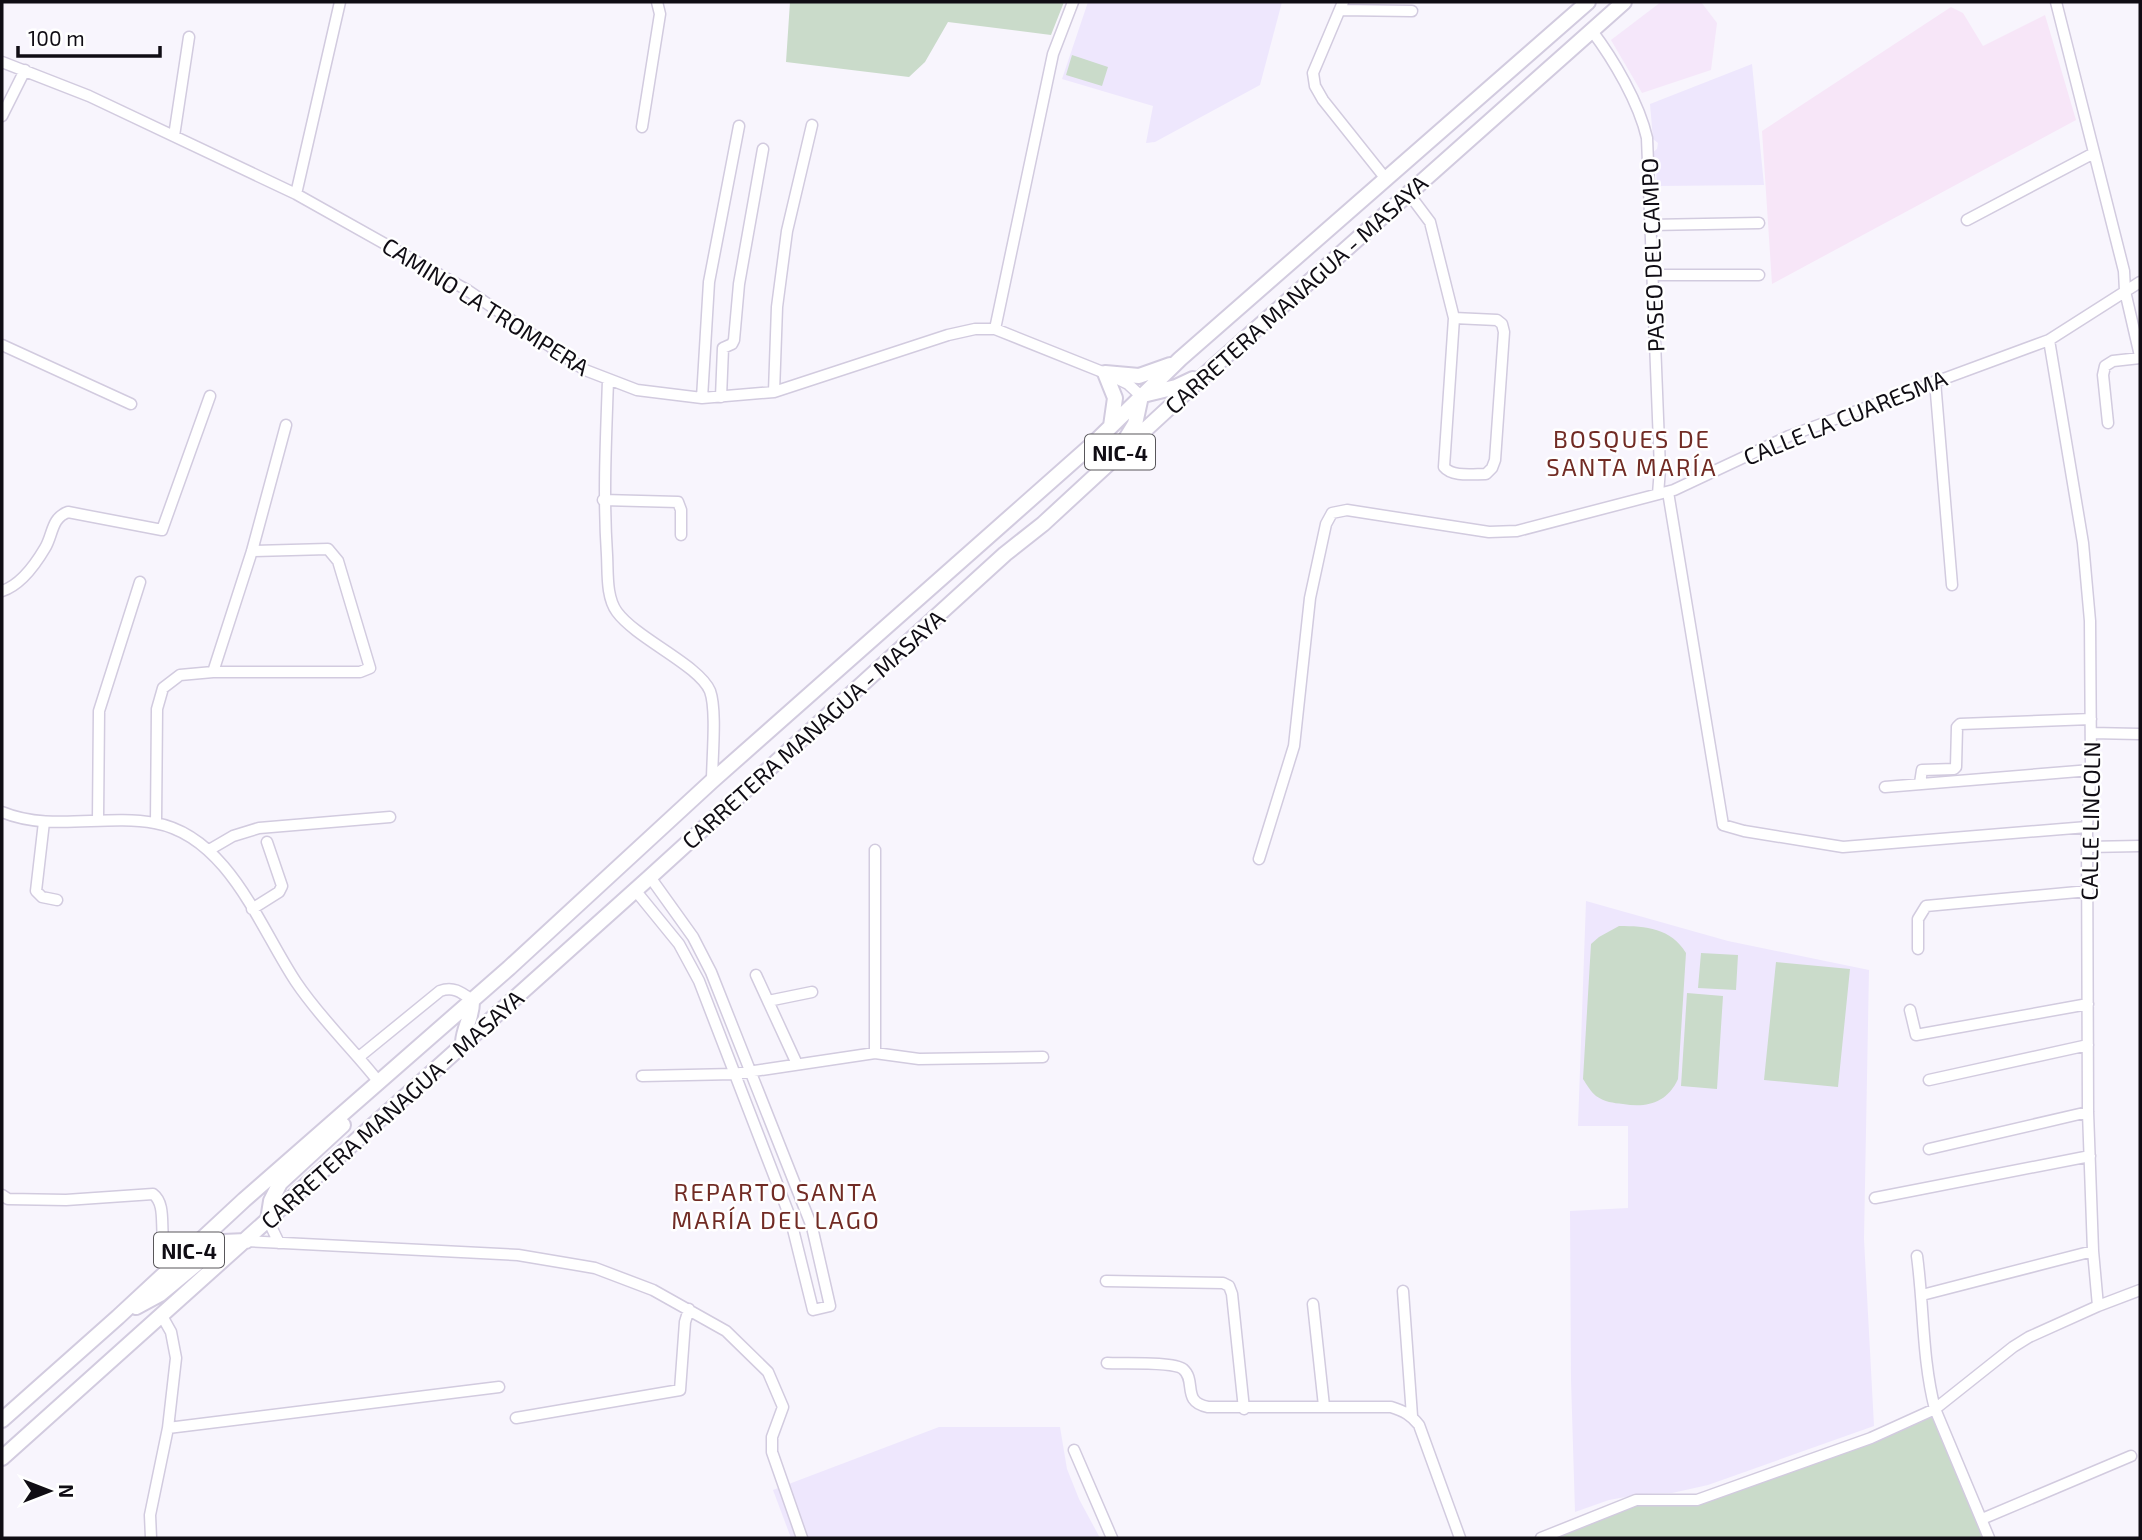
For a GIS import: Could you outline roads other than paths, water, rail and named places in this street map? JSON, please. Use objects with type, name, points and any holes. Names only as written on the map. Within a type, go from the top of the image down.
[{"type":"highway","name":"CARRETERA MANAGUA - MASAYA","points":[[2,1420],[1111,426],[1180,359],[1588,2]]},
{"type":"highway","name":"CARRETERA MANAGUA - MASAYA","points":[[2,1458],[650,877],[1005,554],[1043,524],[1210,370],[1592,30],[1607,9],[1624,2]]},
{"type":"highway","points":[[1111,426],[1115,398],[1105,373],[1139,376],[1159,370],[1180,359]]},
{"type":"highway","points":[[1043,524],[1047,512],[1123,443],[1135,424],[1141,396],[1176,387],[1210,370]]},
{"type":"highway","points":[[472,1000],[485,1008],[502,1010]]},
{"type":"highway","points":[[463,1042],[472,1015],[472,1000]]},
{"type":"highway","points":[[268,1220],[271,1201],[280,1183],[355,1114],[376,1083]]},
{"type":"highway","points":[[118,1317],[160,1294],[223,1242],[246,1241]]},
{"type":"street","points":[[296,194],[340,2]]},
{"type":"street","points":[[1073,2],[1053,54],[995,329],[1105,373],[1128,384],[1141,396]]},
{"type":"street","points":[[2056,2],[2124,271],[2125,292],[2140,357],[2113,361],[2105,366],[2103,374],[2108,424]]},
{"type":"street","points":[[642,127],[660,4]]},
{"type":"street","points":[[1386,179],[1323,100],[1315,86],[1313,73],[1341,6],[1412,11]]},
{"type":"street","name":"PASEO DEL CAMPO","points":[[1592,30],[1642,116],[1647,138],[1660,469],[1723,825],[1744,831],[1843,847],[2087,827]]},
{"type":"street","points":[[174,136],[189,37]]},
{"type":"street","name":"CAMINO LA TROMPERA","points":[[2,62],[89,96],[296,194],[467,290],[584,370],[637,390],[702,398],[774,392],[948,335],[975,329],[995,329]]},
{"type":"street","points":[[2,116],[25,70]]},
{"type":"street","points":[[774,392],[777,307],[787,231],[813,125]]},
{"type":"street","points":[[702,398],[709,282],[739,126]]},
{"type":"street","points":[[720,397],[723,348],[734,340],[739,284],[763,149]]},
{"type":"street","points":[[1967,220],[2094,153]]},
{"type":"street","points":[[1409,194],[1430,222],[1454,318],[1444,467],[1452,473],[1486,474],[1496,460],[1504,332],[1502,324],[1497,320],[1454,318]]},
{"type":"street","points":[[1650,225],[1759,223]]},
{"type":"street","points":[[1652,275],[1759,275]]},
{"type":"street","name":"CALLE LA CUARESMA","points":[[1259,859],[1294,746],[1310,598],[1326,524],[1332,513],[1347,510],[1489,532],[1517,531],[1663,493],[1789,436],[2049,340],[2140,282]]},
{"type":"street","name":"CALLE LINCOLN","points":[[2049,340],[2083,543],[2090,621],[2091,770],[2087,827],[2088,1112],[2093,1251],[2098,1306]]},
{"type":"street","points":[[2,345],[131,404]]},
{"type":"street","points":[[608,380],[603,500],[609,591],[616,611],[638,632],[703,680],[710,692],[712,781]]},
{"type":"street","points":[[1935,381],[1952,585]]},
{"type":"street","points":[[2,591],[22,579],[46,546],[56,520],[68,512],[162,530],[210,396]]},
{"type":"street","points":[[213,672],[252,551],[286,425]]},
{"type":"street","points":[[603,500],[678,502],[681,510],[681,535]]},
{"type":"street","points":[[156,823],[157,709],[163,688],[180,675],[213,672],[360,672],[370,668],[338,561],[328,549],[252,551]]},
{"type":"street","points":[[98,820],[99,711],[139,582]]},
{"type":"street","points":[[1920,783],[1922,769],[1954,769],[1957,727],[1960,724],[2091,719]]},
{"type":"street","points":[[2091,733],[2140,734]]},
{"type":"street","points":[[1885,787],[2091,770]]},
{"type":"street","points":[[2,812],[25,820],[44,822],[98,820],[156,823],[179,831],[209,850],[235,882],[296,981],[333,1029],[359,1057],[376,1083]]},
{"type":"street","points":[[209,850],[233,836],[259,828],[390,817]]},
{"type":"street","points":[[44,822],[36,891],[42,897],[57,900]]},
{"type":"street","points":[[252,909],[279,892],[282,886],[267,842]]},
{"type":"street","points":[[2087,847],[2140,846]]},
{"type":"street","points":[[874,850],[876,1053]]},
{"type":"street","points":[[635,890],[679,944],[699,981],[790,1217],[813,1310],[830,1306],[813,1227],[711,972],[693,937],[650,877]]},
{"type":"street","points":[[1918,949],[1919,919],[1926,906],[2088,891]]},
{"type":"street","points":[[755,975],[797,1064]]},
{"type":"street","points":[[359,1057],[440,991],[455,989],[472,1000]]},
{"type":"street","points":[[768,1001],[812,992]]},
{"type":"street","points":[[1910,1010],[1916,1035],[2088,1004]]},
{"type":"street","points":[[1929,1080],[2088,1045]]},
{"type":"street","points":[[642,1076],[734,1074],[876,1053],[919,1059],[1043,1057]]},
{"type":"street","points":[[1929,1149],[2088,1112]]},
{"type":"street","points":[[1875,1198],[2090,1156]]},
{"type":"street","points":[[2,1195],[8,1199],[66,1200],[153,1194],[160,1204],[163,1238],[167,1249],[177,1261]]},
{"type":"street","points":[[268,1220],[279,1243]]},
{"type":"street","points":[[246,1241],[518,1255],[595,1268],[653,1290],[689,1309],[726,1331],[741,1344],[768,1372],[777,1389],[783,1407],[772,1437],[772,1452],[802,1538]]},
{"type":"street","points":[[1922,1295],[2093,1251]]},
{"type":"street","points":[[1917,1256],[1926,1367],[1935,1409],[1989,1538]]},
{"type":"street","points":[[1106,1281],[1223,1283],[1229,1286],[1244,1409]]},
{"type":"street","points":[[1541,1538],[1636,1500],[1697,1500],[1871,1438],[1935,1409],[2029,1337],[2140,1290]]},
{"type":"street","points":[[1403,1291],[1412,1416],[1419,1426],[1460,1538]]},
{"type":"street","points":[[1313,1304],[1324,1406]]},
{"type":"street","points":[[516,1418],[680,1390],[685,1322],[689,1309]]},
{"type":"street","points":[[151,1538],[150,1515],[168,1428],[176,1357],[171,1332],[162,1316]]},
{"type":"street","points":[[1107,1363],[1176,1366],[1186,1374],[1194,1401],[1200,1405],[1244,1409],[1391,1407],[1412,1416]]},
{"type":"street","points":[[168,1428],[499,1387]]},
{"type":"street","points":[[1074,1450],[1112,1538]]},
{"type":"street","points":[[1982,1519],[2131,1456]]},
{"type":"district","name":"BOSQUES DE SANTA MARÍA","points":[[1632,452]]},
{"type":"district","name":"REPARTO SANTA MARÍA DEL LAGO","points":[[776,1205]]}]
